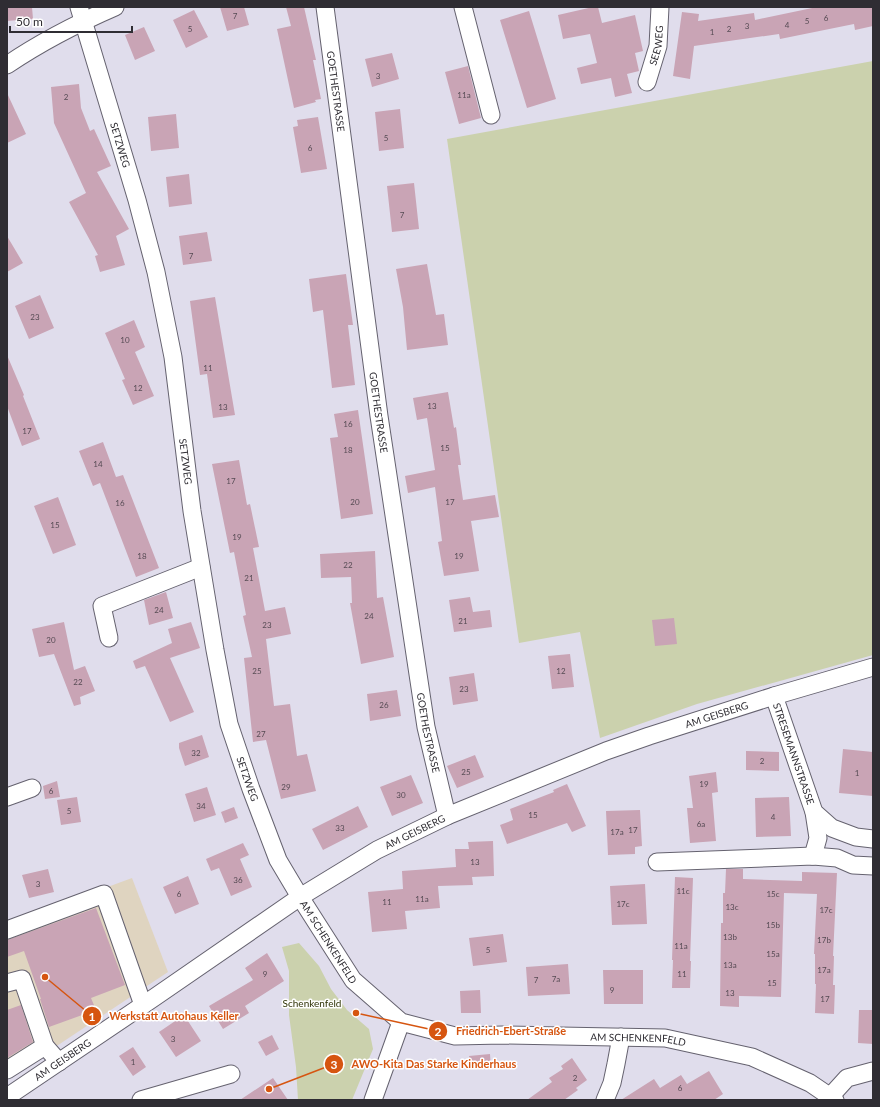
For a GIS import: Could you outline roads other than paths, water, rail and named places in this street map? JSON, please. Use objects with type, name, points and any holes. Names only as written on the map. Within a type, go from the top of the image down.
[{"type":"street","points":[[7,65],[81,14],[115,7]]},
{"type":"street","name":"GOETHESTRASSE","points":[[326,7],[385,455],[426,727],[447,816]]},
{"type":"street","points":[[463,7],[491,115]]},
{"type":"street","name":"SEEWEG","points":[[647,82],[658,46],[660,7]]},
{"type":"street","name":"SETZWEG","points":[[81,14],[137,200],[156,272],[173,357],[192,511],[229,724],[251,789],[278,860],[300,897]]},
{"type":"street","points":[[109,638],[102,606],[201,567]]},
{"type":"street","name":"AM GEISBERG","points":[[7,1096],[300,897],[377,850],[447,816],[649,736],[774,696],[873,667]]},
{"type":"street","name":"STRESEMANNSTRASSE","points":[[774,696],[814,812],[818,838],[812,856]]},
{"type":"street","points":[[7,797],[32,788]]},
{"type":"street","name":"STRESEMANNSTRASSE","points":[[814,812],[832,828],[856,837],[873,839]]},
{"type":"street","points":[[657,862],[812,856],[837,858],[854,865],[873,866]]},
{"type":"street","points":[[7,930],[104,894],[143,1005]]},
{"type":"street","name":"AM SCHENKENFELD","points":[[300,897],[353,980],[401,1022],[455,1036],[503,1035],[665,1038],[752,1057],[810,1083],[830,1099]]},
{"type":"street","points":[[7,983],[22,979],[45,1046],[59,1062]]},
{"type":"street","points":[[373,1100],[401,1022]]},
{"type":"street","points":[[605,1100],[612,1083],[620,1037]]},
{"type":"street","points":[[7,1070],[45,1046]]},
{"type":"street","points":[[830,1099],[847,1078],[873,1071]]},
{"type":"street","points":[[141,1100],[232,1074]]},
{"type":"place","name":"Werkstatt Autohaus Keller","points":[[45,977]]},
{"type":"place","name":"Friedrich-Ebert-Straße","points":[[356,1013]]},
{"type":"place","name":"AWO-Kita Das Starke Kinderhaus","points":[[269,1089]]},
{"type":"park label","name":"Schenkenfeld","points":[[312,1003]]}]
